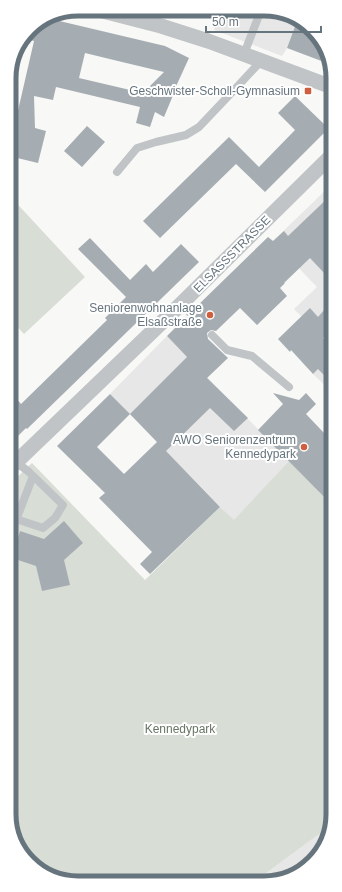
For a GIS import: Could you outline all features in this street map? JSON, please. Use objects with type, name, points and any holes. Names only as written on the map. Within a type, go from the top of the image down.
[{"type":"street","points":[[122,16],[161,26],[244,54],[326,85]]},
{"type":"street","name":"ELSASSSTRASSE","points":[[16,458],[186,308],[326,168]]},
{"type":"lane","points":[[244,54],[260,16]]},
{"type":"lane","points":[[117,172],[137,148],[186,135],[199,127],[260,61]]},
{"type":"lane","points":[[212,335],[227,350],[252,356],[289,387]]},
{"type":"lane","points":[[16,465],[33,476],[63,505],[55,518],[43,528],[16,519],[33,476]]},
{"type":"shaded area","points":[[217,16],[276,17],[296,25],[287,48],[282,56],[214,30]]},
{"type":"shaded area","points":[[326,190],[326,341],[294,309],[317,287],[273,241]]},
{"type":"shaded area","points":[[167,336],[289,461],[234,521],[110,394]]},
{"type":"shaded area","points":[[326,361],[326,386],[313,374]]},
{"type":"shaded area","points":[[323,831],[318,845],[311,855],[302,863],[295,868],[276,875],[262,876]]},
{"type":"green space","points":[[16,203],[85,277],[24,334],[16,325]]},
{"type":"green space","name":"Kennedypark","points":[[289,461],[326,499],[326,818],[323,831],[262,876],[78,876],[66,875],[51,870],[40,863],[29,852],[24,845],[17,826],[16,478],[32,463],[145,580],[220,507],[234,520]]},
{"type":"building","points":[[56,20],[165,46],[189,58],[164,117],[155,112],[150,127],[136,123],[140,107],[56,87],[53,100],[34,96],[35,128],[46,131],[38,163],[16,158],[16,119],[34,41],[29,40],[37,31]],"holes":[[[85,53],[164,72],[143,93],[79,78]]]},
{"type":"building","points":[[296,25],[313,40],[320,51],[324,62],[287,48]]},
{"type":"building","points":[[295,96],[325,125],[325,132],[265,192],[236,164],[160,238],[143,221],[229,137],[259,167],[295,130],[278,113]]},
{"type":"building","points":[[87,126],[105,142],[82,167],[64,151]]},
{"type":"building","points":[[326,200],[326,273],[325,274],[310,258],[280,288],[287,296],[257,325],[240,308],[216,331],[211,330],[207,333],[208,339],[228,358],[207,378],[248,418],[234,431],[210,408],[166,451],[220,507],[150,574],[140,564],[152,552],[99,498],[105,493],[57,446],[110,394],[130,414],[187,357],[167,336],[186,317],[194,317],[194,309],[268,237],[273,241],[284,231],[288,236]],"holes":[[[130,414],[157,442],[124,474],[97,447]]]},
{"type":"building","points":[[90,238],[130,280],[146,264],[153,272],[181,244],[199,262],[27,429],[26,428],[18,436],[16,435],[16,398],[21,404],[107,320],[105,318],[126,297],[78,249]]},
{"type":"building","points":[[310,308],[318,317],[326,308],[326,335],[323,338],[326,341],[326,377],[318,369],[313,374],[291,350],[290,352],[278,339]]},
{"type":"building","name":"AWO Seniorenzentrum Kennedypark","points":[[273,393],[299,400],[306,393],[316,404],[306,414],[324,433],[326,431],[326,499],[258,430],[283,404]]},
{"type":"building","points":[[64,521],[83,543],[64,560],[70,585],[42,591],[36,566],[16,559],[16,544],[20,531],[44,539]]},
{"type":"place","name":"Geschwister-Scholl-Gymnasium","points":[[308,91]]},
{"type":"place","name":"Seniorenwohnanlage Elsaßstraße","points":[[210,315]]},
{"type":"place","name":"AWO Seniorenzentrum Kennedypark","points":[[304,447]]}]
